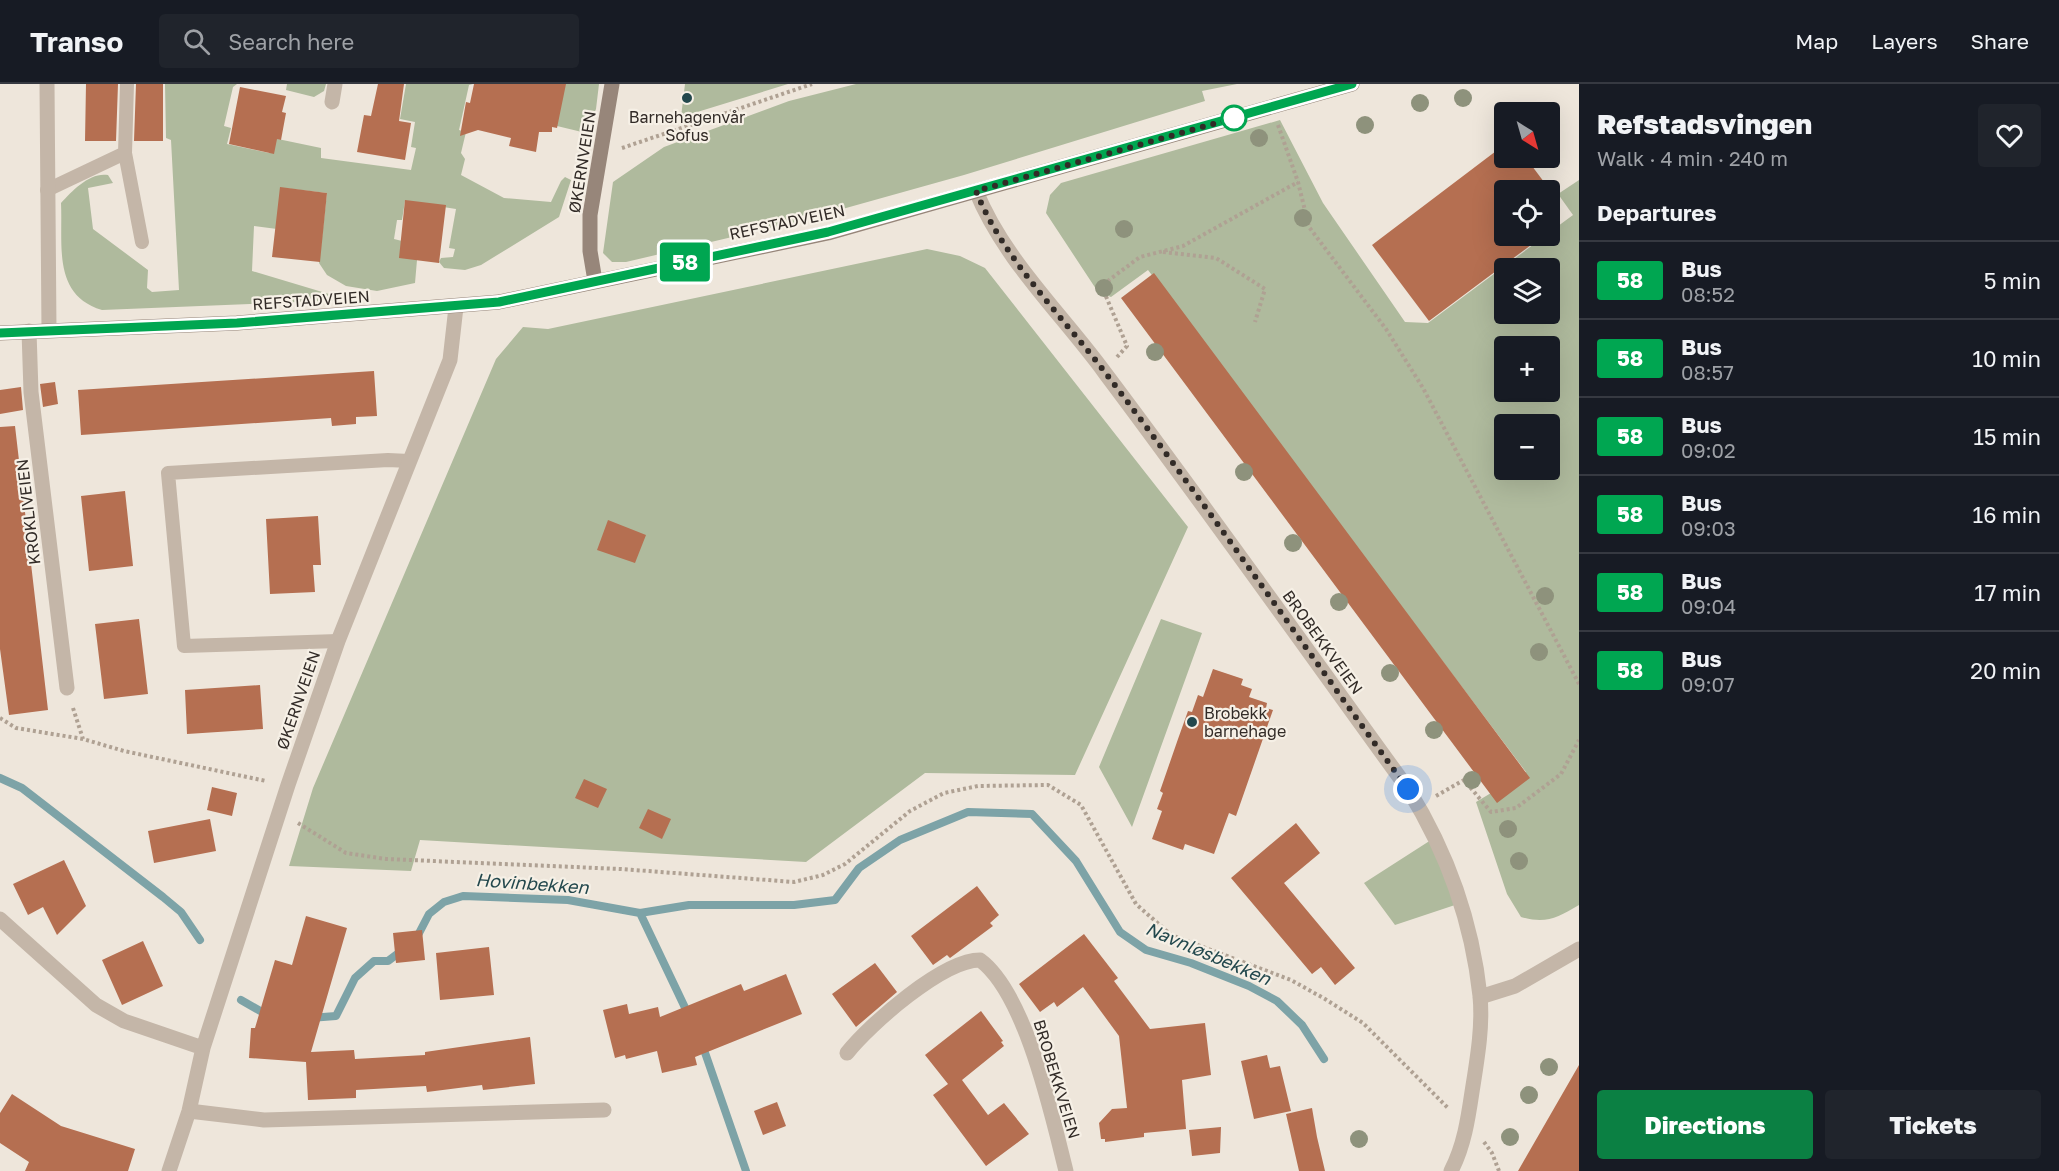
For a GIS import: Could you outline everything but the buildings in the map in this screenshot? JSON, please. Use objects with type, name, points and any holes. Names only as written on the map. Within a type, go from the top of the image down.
[{"type":"street","points":[[47,84],[49,330]]},
{"type":"street","points":[[332,102],[335,84]]},
{"type":"street","name":"ØKERNVEIEN","points":[[595,281],[590,251],[590,214],[602,155],[612,84]]},
{"type":"street","name":"REFSTADVEIEN","points":[[0,333],[237,323],[456,308],[499,302],[828,232],[1352,84]]},
{"type":"street","name":"BROBEKKVEIEN","points":[[976,191],[998,234],[1105,372],[1419,807],[1453,877],[1471,944],[1480,997],[1479,1051],[1467,1126],[1451,1171]]},
{"type":"street","name":"ØKERNVEIEN","points":[[169,1171],[189,1111],[203,1048],[288,785],[338,641],[450,360],[456,308]]},
{"type":"street","name":"KROKLIVEIEN","points":[[29,331],[31,392],[67,688]]},
{"type":"street","points":[[0,919],[96,1005],[124,1021],[203,1048]]},
{"type":"street","points":[[1480,997],[1515,986],[1579,949]]},
{"type":"street","name":"BROBEKKVEIEN","points":[[847,1053],[874,1024],[925,985],[954,966],[969,960],[980,960],[995,976],[1026,1032],[1066,1171]]},
{"type":"street","points":[[189,1111],[264,1120],[604,1110]]},
{"type":"lane","points":[[127,84],[125,153],[142,242]]},
{"type":"lane","points":[[47,190],[125,153]]},
{"type":"lane","points":[[338,641],[184,646],[168,473],[388,460],[409,461]]},
{"type":"path","points":[[602,155],[812,84]]},
{"type":"path","points":[[1272,107],[1298,182],[1309,227],[1386,329],[1423,388],[1579,684]]},
{"type":"path","points":[[1105,372],[1127,346],[1105,294],[1109,280],[1140,257],[1183,246],[1298,182]]},
{"type":"path","points":[[1159,252],[1216,258],[1266,289],[1255,322]]},
{"type":"path","points":[[67,688],[83,739]]},
{"type":"path","points":[[0,718],[16,728],[83,739],[124,751],[288,785]]},
{"type":"path","points":[[1419,807],[1464,780],[1491,812],[1516,808],[1561,774],[1579,740]]},
{"type":"path","points":[[280,811],[346,853],[386,859],[621,869],[794,882],[823,875],[845,864],[910,812],[944,793],[978,786],[1048,784],[1081,805],[1136,904],[1171,936],[1291,980],[1363,1023],[1467,1126]]},
{"type":"green space","points":[[165,84],[237,84],[233,87],[224,126],[231,128],[227,144],[269,153],[273,138],[321,148],[321,158],[411,170],[416,148],[411,147],[415,122],[400,119],[406,84],[473,84],[469,85],[459,130],[466,132],[461,153],[465,159],[461,175],[504,198],[551,202],[561,181],[565,177],[571,180],[559,217],[481,265],[465,270],[444,268],[439,262],[441,258],[453,257],[455,249],[449,248],[456,209],[405,201],[402,220],[397,220],[394,239],[402,241],[417,260],[415,283],[377,291],[346,286],[327,275],[319,263],[327,193],[283,188],[277,229],[254,226],[252,271],[349,300],[102,310],[86,303],[75,293],[68,281],[62,251],[61,203],[82,183],[95,176],[108,175],[113,183],[88,188],[93,229],[148,270],[147,288],[152,292],[179,290],[171,140],[166,138]]},
{"type":"green space","points":[[287,84],[326,84],[324,91],[314,97],[286,90]]},
{"type":"green space","points":[[558,84],[599,84],[596,109],[586,133],[557,126]]},
{"type":"green space","points":[[685,84],[788,84],[681,117]]},
{"type":"green space","points":[[856,84],[1237,84],[1202,91],[1205,101],[964,175],[796,222],[626,262],[612,262],[603,253],[613,182],[664,147],[789,101]]},
{"type":"green space","points":[[1280,120],[1323,203],[1405,322],[1428,323],[1494,274],[1494,324],[1560,324],[1560,258],[1515,258],[1532,246],[1560,246],[1560,225],[1573,215],[1560,197],[1560,193],[1579,180],[1579,905],[1545,920],[1521,917],[1507,894],[1476,802],[1526,772],[1148,270],[1111,297],[1098,292],[1046,213],[1050,195],[1061,183]]},
{"type":"green space","points":[[927,249],[960,256],[985,268],[1188,527],[1075,775],[925,773],[806,862],[420,840],[411,871],[289,866],[313,788],[496,359],[523,327],[548,329]]},
{"type":"green space","points":[[1161,619],[1202,633],[1132,827],[1099,767]]},
{"type":"green space","points":[[1431,840],[1455,905],[1395,925],[1364,883]]},
{"type":"waterway","name":"Hovinbekken","points":[[0,778],[22,788],[163,897],[181,912],[200,940]]},
{"type":"waterway","name":"Navnløsbekken","points":[[640,913],[689,905],[794,905],[835,900],[859,868],[900,840],[968,812],[1032,814],[1076,861],[1120,932],[1146,950],[1191,963],[1249,986],[1277,1001],[1302,1025],[1324,1059]]},
{"type":"waterway","name":"Hovinbekken","points":[[416,939],[429,914],[444,902],[463,896],[568,900],[640,913],[689,1016]]},
{"type":"waterway","name":"Hovinbekken","points":[[310,1018],[336,1016],[355,978],[374,961],[388,961],[404,949]]},
{"type":"waterway","name":"Hovinbekken","points":[[241,1000],[269,1016]]},
{"type":"waterway","name":"Hovinbekken","points":[[702,1044],[746,1171]]},
{"type":"bus line","name":"58","points":[[0,333],[237,323],[456,308],[499,302],[828,232],[900,214],[1352,84]]},
{"type":"place","name":"Barnehagenvår Sofus","points":[[687,98]]},
{"type":"place","name":"Brobekk barnehage","points":[[1192,722]]},
{"type":"route","points":[[1234,118],[976,191],[993,227],[1105,372],[1408,789]]}]
